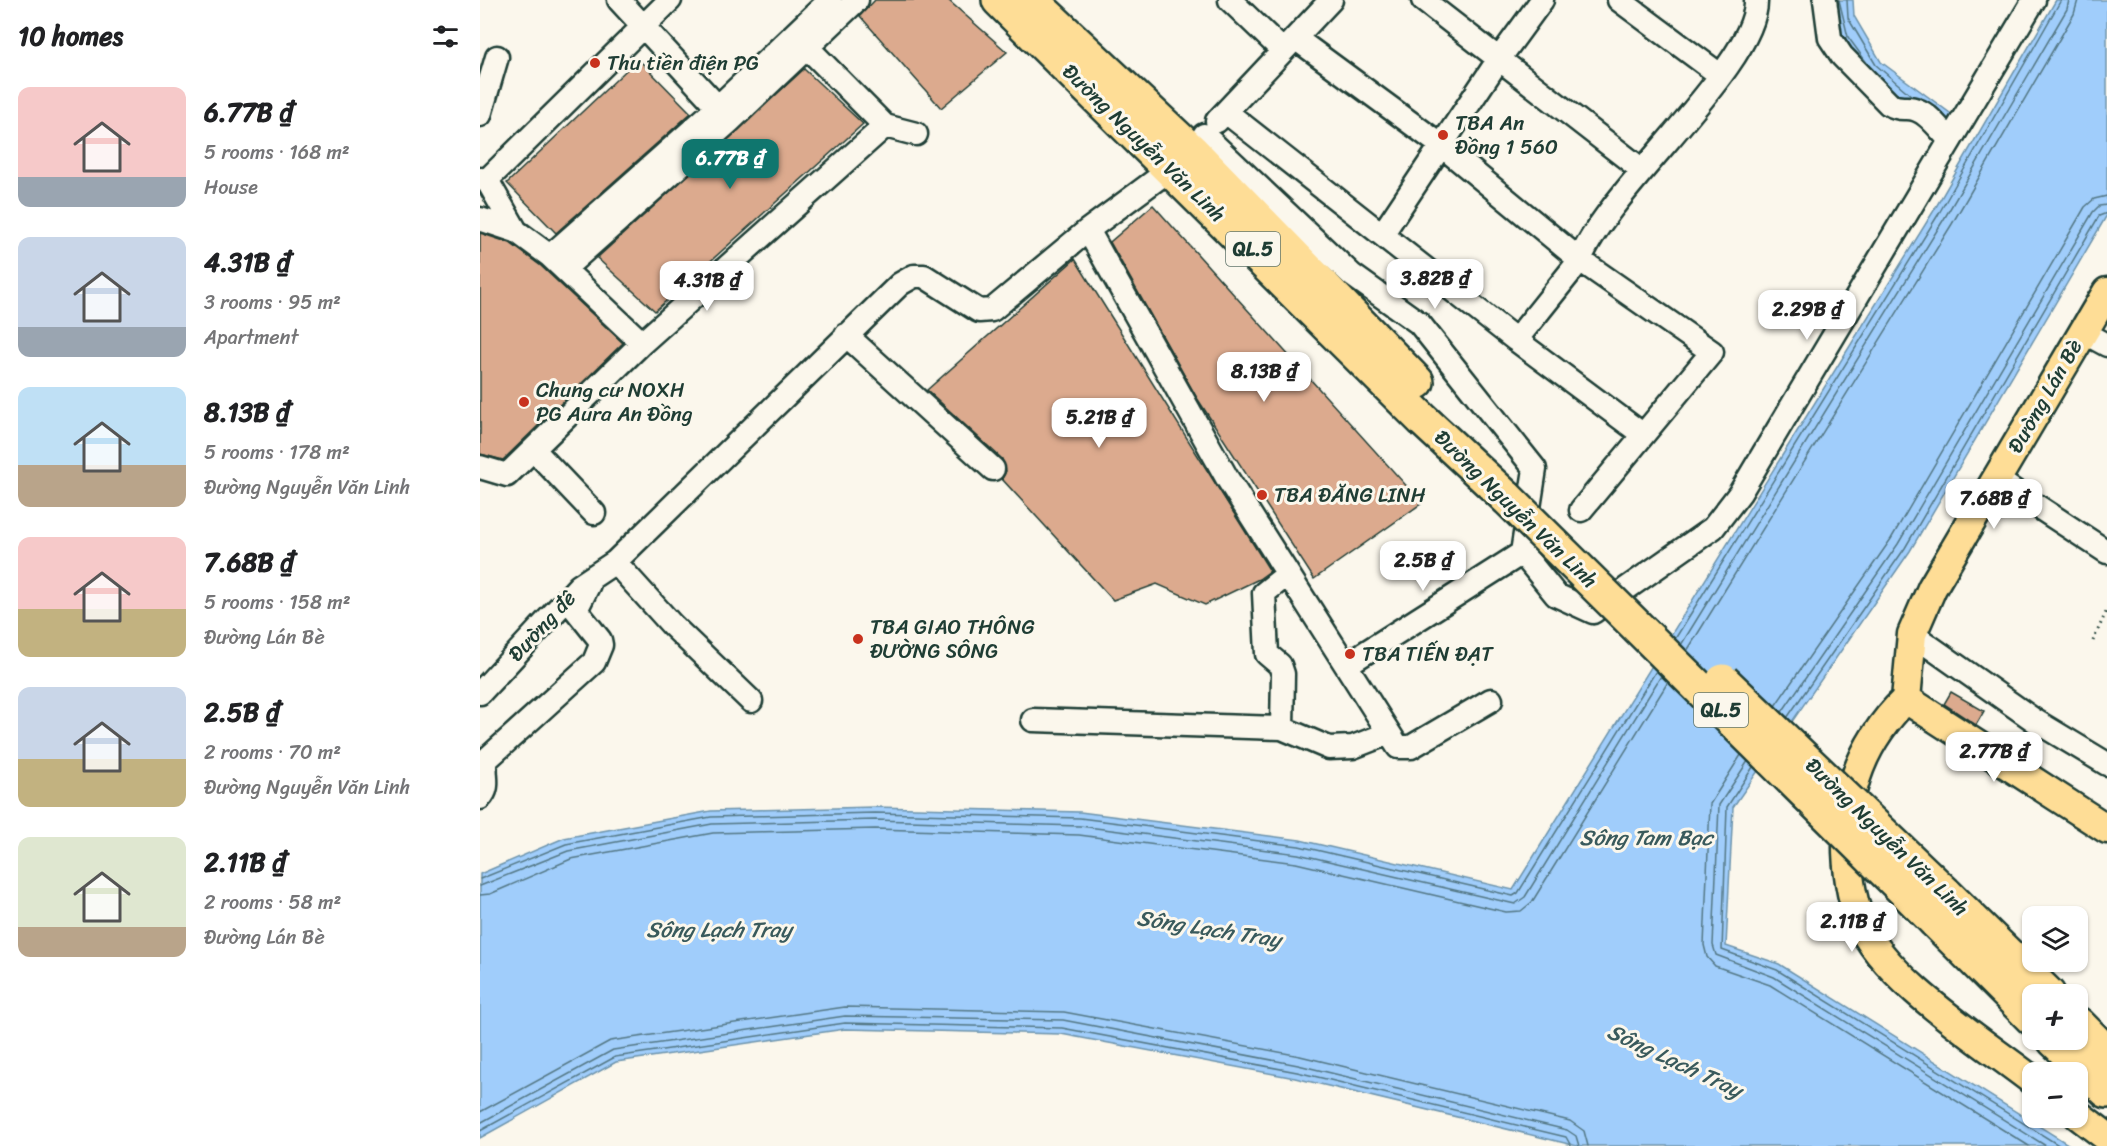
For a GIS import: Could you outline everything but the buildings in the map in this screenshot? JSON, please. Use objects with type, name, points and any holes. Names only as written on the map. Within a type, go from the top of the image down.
[{"type":"highway","name":"Đường Nguyễn Văn Linh","points":[[999,0],[1189,151]]},
{"type":"highway","name":"Đường Nguyễn Văn Linh","points":[[1032,0],[1189,151],[1514,493],[1940,907],[2036,984]]},
{"type":"highway","name":"Đường Nguyễn Văn Linh","points":[[1940,907],[2022,1006]]},
{"type":"highway","points":[[2088,1034],[2107,1053]]},
{"type":"highway","points":[[2064,1050],[2107,1092]]},
{"type":"main road","name":"Đường Lán Bè","points":[[1906,699],[1912,634],[1932,588],[1996,479],[2095,338],[2107,292]]},
{"type":"main road","points":[[2022,1072],[1902,979],[1861,923],[1846,864],[1847,817],[1852,782],[1886,718],[1906,699],[2107,829]]},
{"type":"main road","points":[[2088,1122],[2107,1137]]},
{"type":"street","points":[[619,0],[724,114]]},
{"type":"street","points":[[516,231],[483,179],[670,0]]},
{"type":"street","points":[[801,41],[830,0]]},
{"type":"street","points":[[557,263],[724,114],[801,41],[857,0]]},
{"type":"street","points":[[1230,0],[1289,44],[1442,146],[1580,260],[1712,352],[1581,510]]},
{"type":"street","points":[[480,798],[487,787],[484,766],[487,759],[594,662],[601,645],[600,640],[576,610],[586,582],[615,562],[900,284],[914,276],[929,278],[979,311],[992,310],[1088,230],[1189,151],[1331,0]]},
{"type":"street","points":[[1423,0],[1642,170]]},
{"type":"street","points":[[1383,233],[1499,59],[1542,0]]},
{"type":"street","points":[[1619,0],[1720,75]]},
{"type":"street","points":[[1516,340],[1580,260],[1586,244],[1642,170],[1733,58],[1756,12],[1756,0]]},
{"type":"street","points":[[1825,0],[1830,38],[1842,56],[1889,104],[1899,110],[1913,108],[1920,111],[1949,139]]},
{"type":"street","points":[[1189,151],[1419,323],[1535,469],[1522,553],[1556,595],[1593,612],[1713,528],[1740,493],[1949,139],[2034,0]]},
{"type":"street","points":[[801,41],[885,126],[916,134]]},
{"type":"street","points":[[480,115],[496,57]]},
{"type":"street","points":[[1226,112],[1383,233],[1516,340],[1642,434]]},
{"type":"street","points":[[480,467],[507,475],[642,343],[885,126]]},
{"type":"street","points":[[480,219],[516,231],[557,263],[642,343]]},
{"type":"street","points":[[1088,230],[1227,478],[1398,747],[1411,747],[1491,700]]},
{"type":"street","points":[[846,335],[993,469]]},
{"type":"street","points":[[534,450],[594,513]]},
{"type":"street","points":[[1996,479],[2107,552]]},
{"type":"street","points":[[1346,665],[1522,553]]},
{"type":"street","points":[[615,562],[672,625],[751,701]]},
{"type":"street","points":[[1282,728],[1283,674],[1280,665],[1267,654],[1264,593],[1288,574]]},
{"type":"street","name":"Đường đê","points":[[480,693],[586,582]]},
{"type":"street","points":[[1912,634],[2034,720],[2107,764]]},
{"type":"street","points":[[1034,720],[1282,728],[1329,748],[1353,747],[1389,733]]},
{"type":"path","points":[[2093,641],[2107,610]]},
{"type":"water","points":[[1833,0],[1853,0],[1854,16],[1881,62],[1954,116],[1947,127],[1903,107],[1874,84],[1846,44],[1835,15]]},
{"type":"water","name":"Sông Lạch Tray","points":[[2056,0],[2107,0],[2107,215],[1910,551],[1733,807],[1726,946],[1779,964],[2022,1115],[2022,1128],[2042,1128],[2071,1146],[1577,1146],[1295,1078],[1061,1034],[845,1029],[616,1062],[480,1138],[480,874],[564,838],[711,811],[875,807],[1080,812],[1300,840],[1513,890],[1933,212]]},
{"type":"place","name":"Thu tiền điện PG","points":[[595,63]]},
{"type":"place","name":"TBA An Đồng 1 560","points":[[1443,135]]},
{"type":"place","name":"Chung cư NOXH PG Aura An Đồng","points":[[524,402]]},
{"type":"place","name":"TBA ĐĂNG LINH","points":[[1262,495]]},
{"type":"place","name":"TBA GIAO THÔNG ĐƯỜNG SÔNG","points":[[858,639]]},
{"type":"place","name":"TBA TIẾN ĐẠT","points":[[1350,654]]},
{"type":"water label","name":"Sông Tam Bạc","points":[[1646,837]]}]
